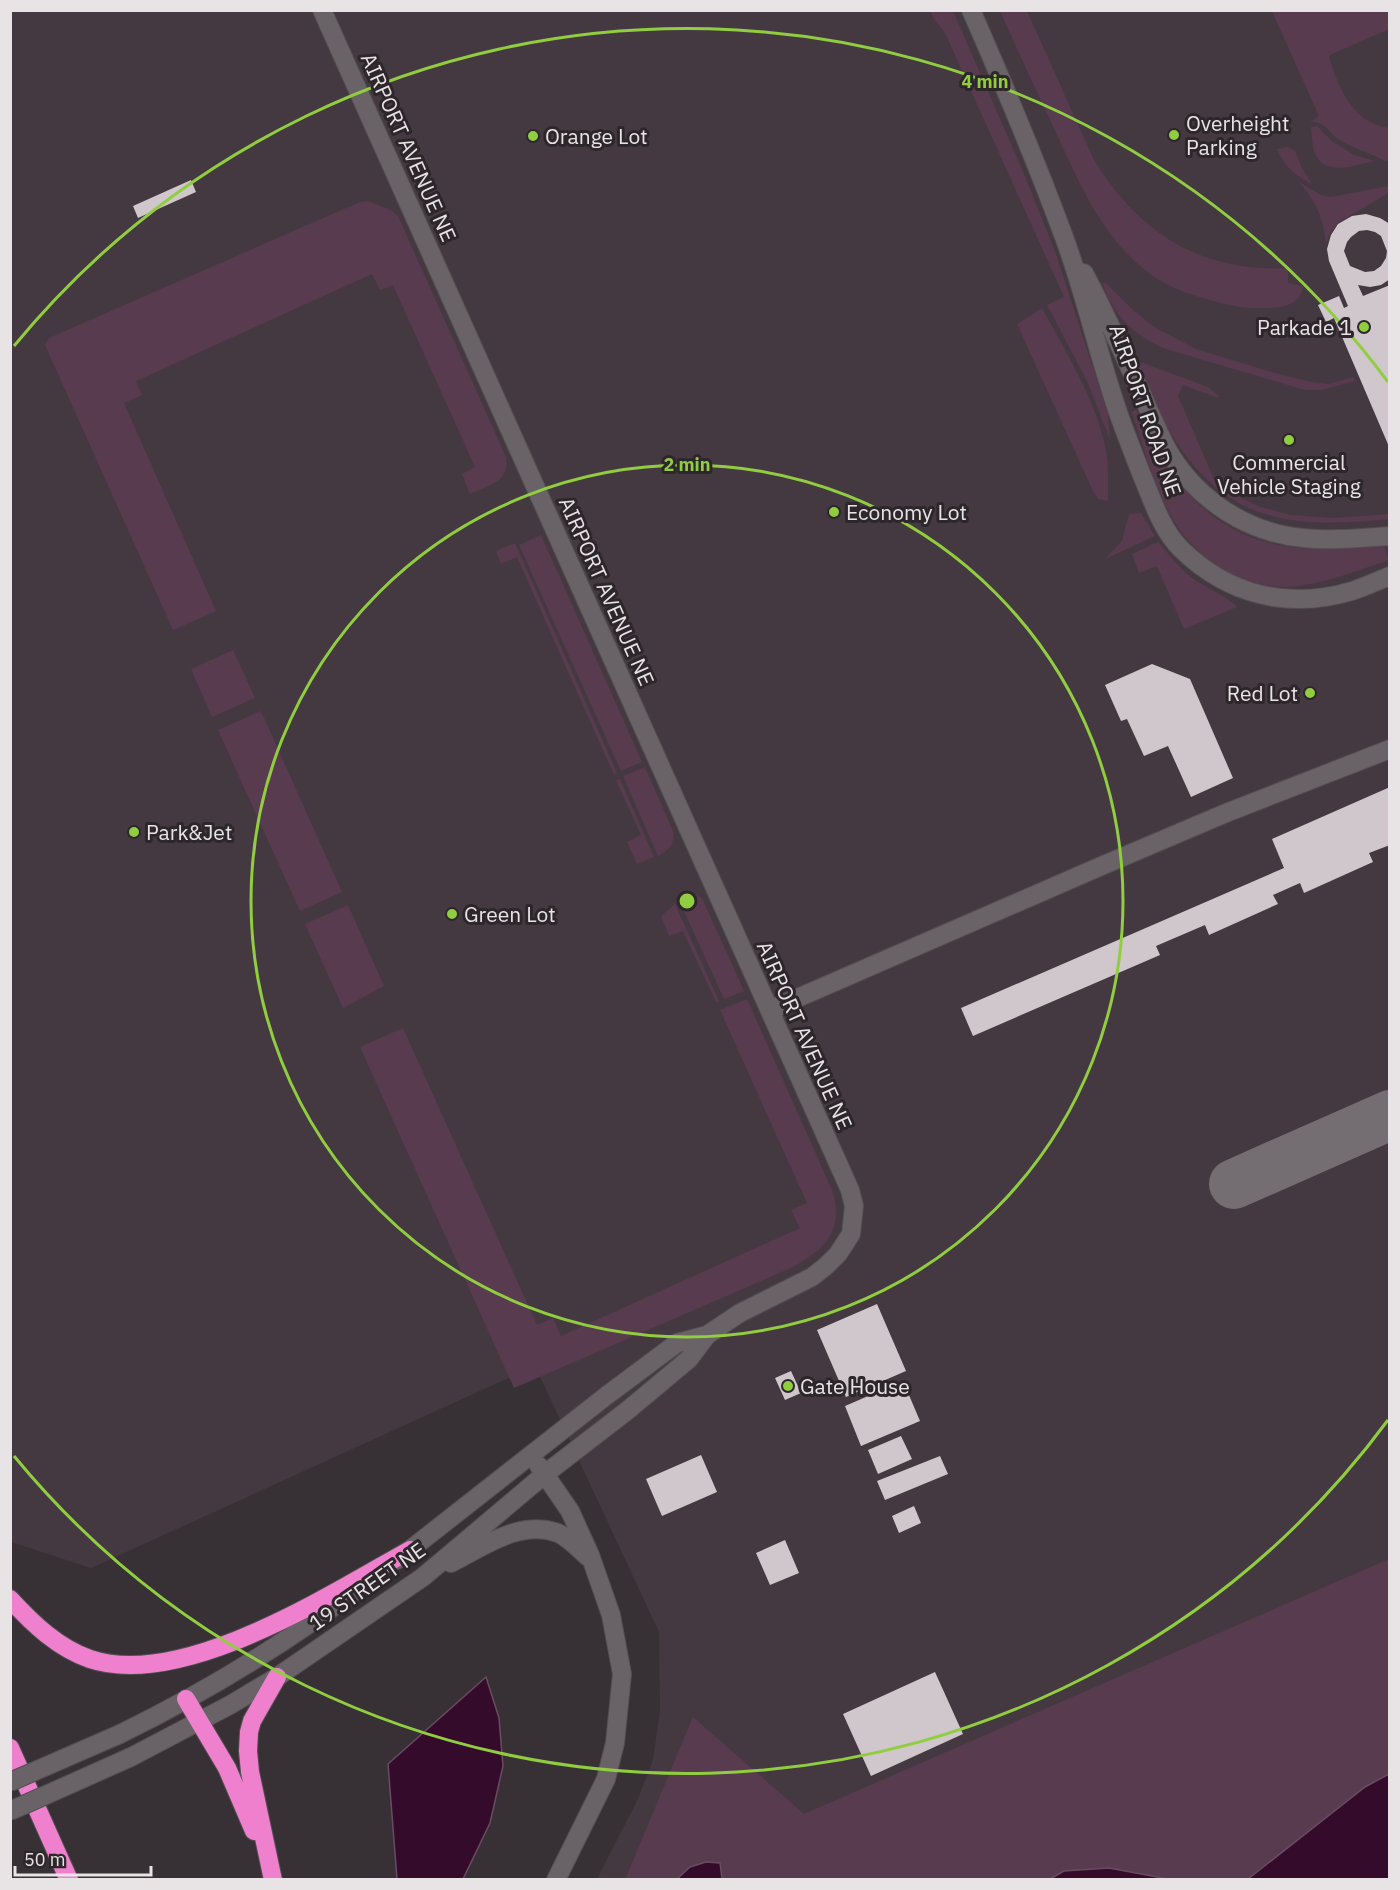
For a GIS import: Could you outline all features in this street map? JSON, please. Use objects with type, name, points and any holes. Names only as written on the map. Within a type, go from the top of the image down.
[{"type":"highway","points":[[10,1599],[33,1623],[63,1645],[90,1659],[113,1664],[157,1664],[192,1656],[269,1626],[410,1550]]},
{"type":"highway","points":[[271,1874],[250,1772],[249,1732],[263,1699],[277,1677]]},
{"type":"highway","points":[[186,1700],[227,1768],[271,1874]]},
{"type":"highway","points":[[10,1748],[69,1880]]},
{"type":"street","name":"AIRPORT AVENUE NE","points":[[322,10],[850,1190]]},
{"type":"street","name":"AIRPORT ROAD NE","points":[[972,10],[1064,237],[1120,417],[1153,503],[1163,525],[1179,547],[1197,564],[1219,579],[1262,596],[1309,599],[1332,596],[1353,591],[1389,576]]},
{"type":"street","name":"AIRPORT ROAD NE","points":[[1064,237],[1099,300],[1170,454],[1196,488],[1235,518],[1276,533],[1303,538],[1330,539],[1389,536]]},
{"type":"street","points":[[770,1010],[1226,813],[1389,749]]},
{"type":"street","name":"19 STREET NE","points":[[10,1782],[120,1734],[243,1667],[333,1608],[677,1343],[707,1335],[740,1313],[812,1277],[838,1254],[851,1234],[854,1206],[850,1190]]},
{"type":"street","name":"19 STREET NE","points":[[10,1811],[131,1757],[277,1677],[423,1577],[545,1474],[689,1359],[707,1335]]},
{"type":"street","points":[[530,1455],[570,1511],[592,1560],[611,1615],[622,1674],[615,1743],[606,1779],[556,1880]]},
{"type":"street","points":[[423,1577],[510,1533],[523,1530],[557,1533],[592,1560]]},
{"type":"shaded area","points":[[11,11],[1389,11],[1389,1879],[597,1879],[638,1799],[653,1760],[660,1711],[659,1632],[535,1366],[91,1568],[11,1542]]},
{"type":"shaded area","points":[[930,11],[953,11],[1025,176],[1056,254],[1108,414],[1110,440],[1087,381],[1047,305],[1064,297],[945,33]]},
{"type":"shaded area","points":[[1000,11],[1027,11],[1093,158],[1110,184],[1130,207],[1151,227],[1174,243],[1200,255],[1256,268],[1288,268],[1288,283],[1303,286],[1299,297],[1290,304],[1278,307],[1250,308],[1228,305],[1172,287],[1153,276],[1135,261],[1119,245],[1082,188]]},
{"type":"shaded area","points":[[1272,11],[1389,11],[1389,29],[1330,55],[1329,58],[1343,93],[1357,112],[1377,125],[1389,128],[1389,160],[1385,161],[1349,145],[1337,138],[1322,124],[1310,122],[1319,116]]},
{"type":"shaded area","points":[[1317,126],[1332,141],[1354,155],[1375,161],[1341,168],[1325,165],[1318,159],[1313,148],[1311,127]]},
{"type":"shaded area","points":[[1288,147],[1295,151],[1312,184],[1301,178],[1283,161],[1277,149]]},
{"type":"shaded area","points":[[1299,182],[1321,195],[1330,197],[1389,186],[1389,193],[1339,222],[1330,233],[1326,245],[1318,211]]},
{"type":"shaded area","points":[[368,201],[391,210],[398,216],[506,457],[505,472],[497,482],[470,494],[462,474],[475,467],[393,285],[380,290],[372,274],[136,381],[142,395],[124,403],[216,611],[173,630],[45,345],[49,338],[360,202]]},
{"type":"shaded area","points":[[1105,282],[1154,327],[1196,349],[1311,382],[1328,384],[1354,377],[1355,381],[1321,390],[1305,390],[1166,349],[1144,338],[1127,324],[1107,295],[1103,284]]},
{"type":"shaded area","points":[[1042,308],[1087,393],[1101,429],[1107,459],[1108,501],[1098,499],[1093,491],[1017,324]]},
{"type":"shaded area","points":[[1135,360],[1208,387],[1219,396],[1218,398],[1183,385],[1178,396],[1217,486],[1260,507],[1291,515],[1333,518],[1389,514],[1389,519],[1316,522],[1285,519],[1256,511],[1230,498],[1206,478],[1183,452],[1158,411]]},
{"type":"shaded area","points":[[1136,410],[1149,437],[1180,484],[1219,520],[1242,533],[1269,543],[1300,548],[1383,544],[1389,560],[1326,580],[1287,587],[1271,586],[1240,578],[1211,562],[1187,540],[1163,501],[1132,412]]},
{"type":"shaded area","points":[[1141,513],[1155,536],[1105,559],[1122,541],[1129,514]]},
{"type":"shaded area","points":[[541,535],[642,762],[621,771],[519,545]]},
{"type":"shaded area","points":[[1158,542],[1192,578],[1237,607],[1184,629],[1157,566],[1139,573],[1132,554]]},
{"type":"shaded area","points":[[515,543],[617,773],[614,775],[517,557],[501,564],[496,551]]},
{"type":"shaded area","points":[[233,650],[255,698],[212,717],[191,669]]},
{"type":"shaded area","points":[[261,711],[342,892],[300,911],[218,730]]},
{"type":"shaded area","points":[[645,767],[673,831],[670,846],[658,856],[623,776]]},
{"type":"shaded area","points":[[620,779],[654,857],[637,864],[627,842],[641,835],[616,780]]},
{"type":"shaded area","points":[[686,892],[702,898],[744,991],[724,999],[679,900]]},
{"type":"shaded area","points":[[675,904],[719,1001],[716,1002],[683,931],[669,936],[661,916]]},
{"type":"shaded area","points":[[348,905],[384,986],[343,1008],[305,924]]},
{"type":"shaded area","points":[[747,999],[832,1190],[836,1217],[829,1237],[814,1254],[791,1268],[514,1388],[360,1047],[403,1028],[537,1325],[553,1318],[561,1336],[800,1228],[791,1210],[807,1203],[720,1010]]},
{"type":"shaded area","points":[[1389,1559],[1389,1879],[625,1880],[693,1717],[804,1814]]},
{"type":"shaded area","points":[[486,1677],[499,1718],[503,1766],[490,1823],[463,1879],[397,1879],[388,1764]]},
{"type":"shaded area","points":[[1389,1774],[1389,1879],[1248,1879],[1365,1787]]},
{"type":"shaded area","points":[[706,1862],[720,1863],[722,1879],[677,1879],[690,1867]]},
{"type":"shaded area","points":[[1109,1868],[1168,1879],[1050,1879],[1064,1871]]},
{"type":"building","points":[[191,180],[196,192],[138,218],[133,206]]},
{"type":"building","name":"Parkade 1","points":[[1366,214],[1390,224],[1390,279],[1381,285],[1370,287],[1358,285],[1363,296],[1390,285],[1390,449],[1334,318],[1326,322],[1318,305],[1339,296],[1344,308],[1348,306],[1329,261],[1327,249],[1331,235],[1338,224],[1352,216]],"holes":[[[1359,231],[1375,232],[1381,236],[1387,251],[1381,266],[1374,271],[1365,272],[1350,266],[1344,251],[1347,242]]]},
{"type":"building","points":[[1152,664],[1190,679],[1233,778],[1191,797],[1168,746],[1144,756],[1127,719],[1121,721],[1105,685]]},
{"type":"building","points":[[1390,787],[1390,845],[1369,853],[1373,862],[1304,893],[1300,883],[1273,895],[1278,904],[1209,935],[1205,925],[1156,946],[1160,955],[973,1036],[961,1008],[1284,868],[1272,839]]},
{"type":"building","points":[[877,1304],[906,1371],[846,1397],[817,1330]]},
{"type":"building","name":"Gate House","points":[[791,1371],[801,1393],[785,1400],[775,1378]]},
{"type":"building","points":[[903,1381],[920,1421],[861,1446],[845,1406]]},
{"type":"building","points":[[901,1436],[912,1459],[878,1474],[868,1450]]},
{"type":"building","points":[[701,1455],[717,1492],[662,1516],[646,1479]]},
{"type":"building","points":[[940,1456],[948,1474],[885,1500],[877,1481]]},
{"type":"building","points":[[914,1506],[921,1523],[899,1533],[892,1516]]},
{"type":"building","points":[[785,1540],[799,1573],[770,1585],[756,1553]]},
{"type":"building","points":[[935,1672],[963,1734],[871,1776],[843,1714]]},
{"type":"taxiway","points":[[1234,1184],[1390,1115]]},
{"type":"place","name":"Overheight Parking","points":[[1174,135]]},
{"type":"place","name":"Orange Lot","points":[[533,136]]},
{"type":"place","name":"Parkade 1","points":[[1364,327]]},
{"type":"place","name":"Commercial Vehicle Staging","points":[[1289,440]]},
{"type":"place","name":"Economy Lot","points":[[834,512]]},
{"type":"place","name":"Red Lot","points":[[1310,693]]},
{"type":"place","name":"Park&Jet","points":[[134,832]]},
{"type":"place","name":"Green Lot","points":[[452,914]]},
{"type":"place","name":"Gate House","points":[[788,1386]]}]
